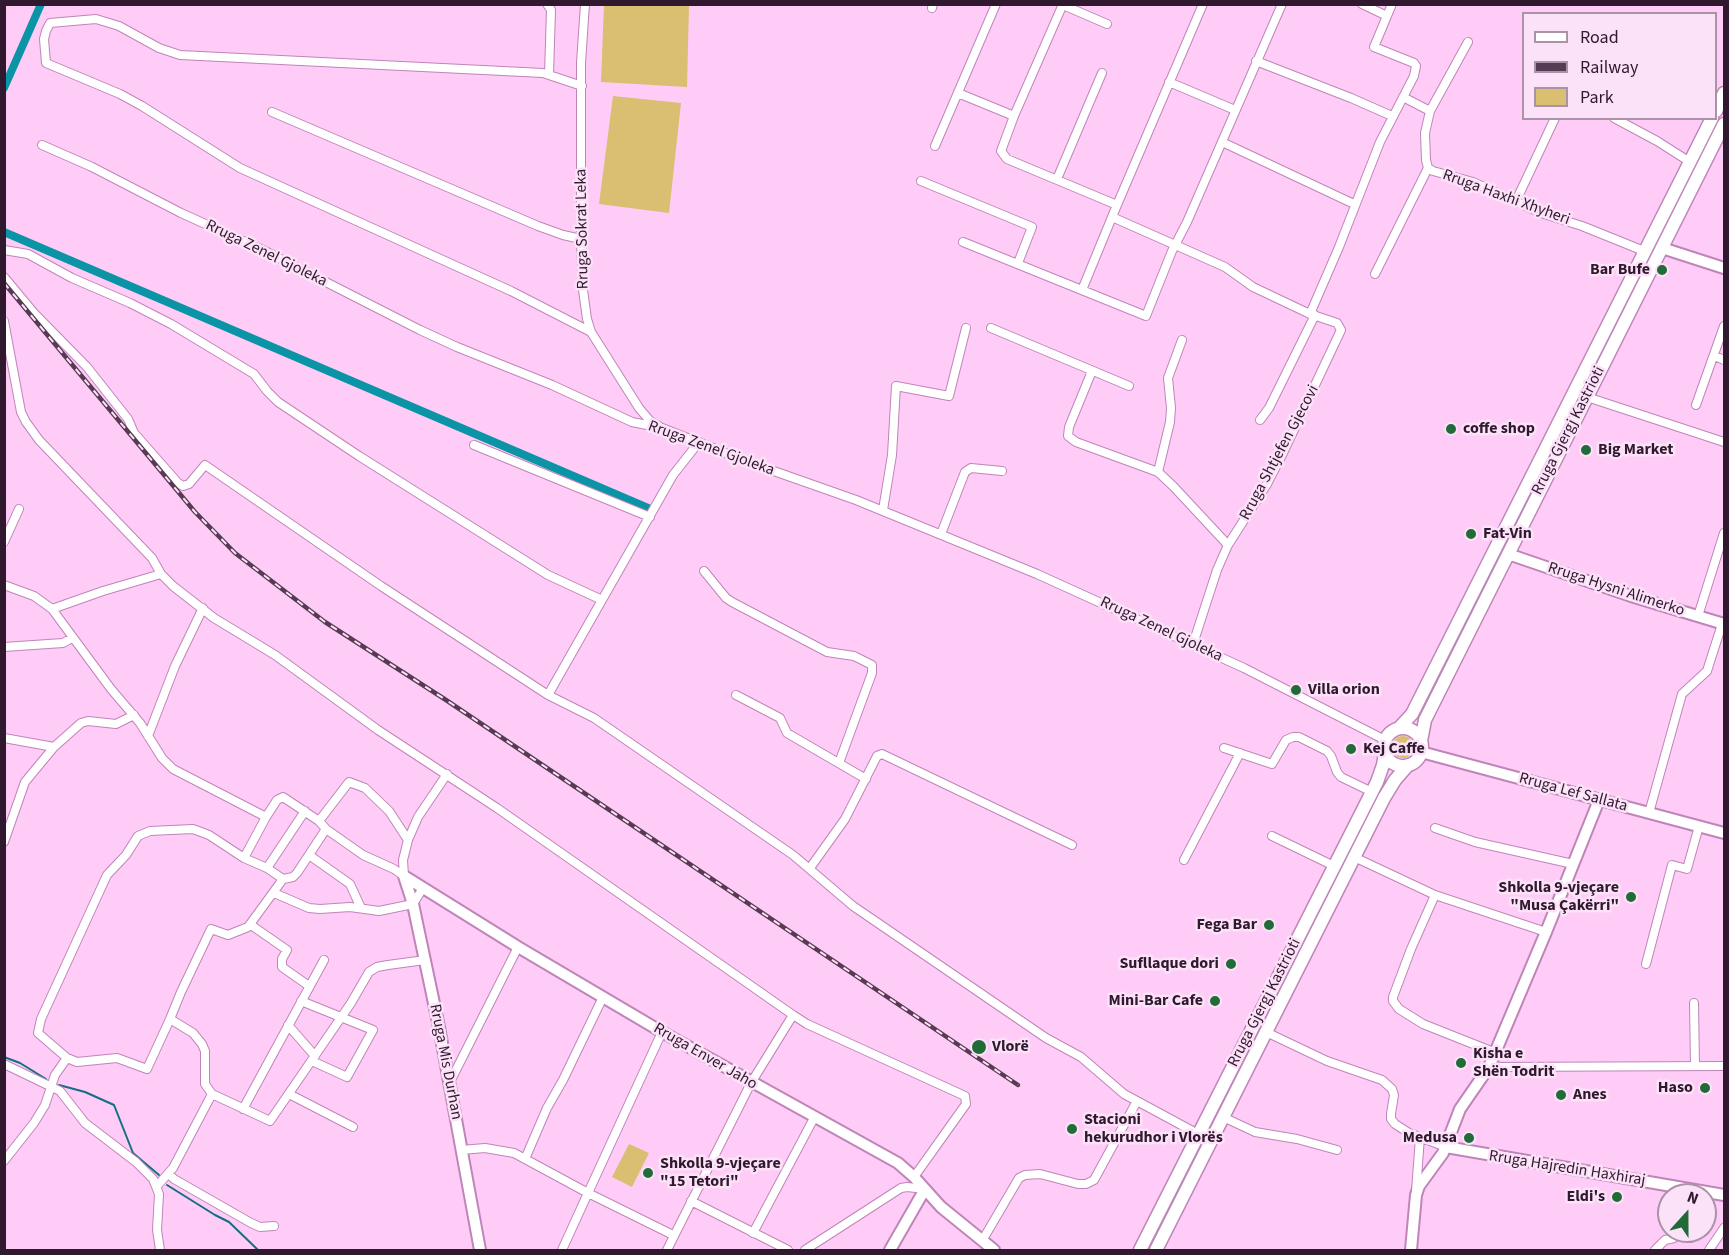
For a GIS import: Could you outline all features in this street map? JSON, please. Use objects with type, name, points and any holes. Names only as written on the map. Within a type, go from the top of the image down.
[{"type":"main road","points":[[1717,109],[1725,93]]},
{"type":"main road","name":"Rruga Gjergj Kastrioti","points":[[1399,728],[1407,721],[1417,704],[1711,120]]},
{"type":"main road","name":"Rruga Gjergj Kastrioti","points":[[1421,747],[1425,720],[1724,128]]},
{"type":"main road","points":[[1399,728],[1410,729],[1419,736],[1421,747],[1418,759],[1408,765],[1394,764],[1385,753],[1385,740],[1393,730],[1399,728]]},
{"type":"main road","name":"Rruga Gjergj Kastrioti","points":[[1140,1251],[1372,792],[1381,773],[1385,753]]},
{"type":"main road","name":"Rruga Gjergj Kastrioti","points":[[1156,1251],[1384,798],[1408,765]]},
{"type":"street","points":[[547,4],[551,10],[549,74]]},
{"type":"street","name":"Rruga Sokrat Leka","points":[[585,4],[581,63],[583,290],[591,332],[644,414],[662,428]]},
{"type":"street","points":[[935,146],[996,4]]},
{"type":"street","points":[[1082,290],[1203,4]]},
{"type":"street","points":[[963,242],[1146,316],[1282,4]]},
{"type":"street","points":[[1362,4],[1387,16]]},
{"type":"street","points":[[1260,420],[1269,408],[1313,314],[1354,204],[1392,116],[1414,76],[1416,66],[1414,63],[1374,47],[1392,4]]},
{"type":"street","points":[[1107,24],[1063,5],[1002,146],[1003,156],[1117,205]]},
{"type":"street","points":[[582,86],[549,74],[180,55],[159,48],[119,26],[96,19],[50,23],[44,39],[46,63],[120,94],[240,168],[321,207],[511,291],[591,332]]},
{"type":"street","name":"Rruga Haxhi Xhyheri","points":[[1468,42],[1430,111],[1425,133],[1428,168],[1473,182],[1545,214],[1644,251]]},
{"type":"street","points":[[1256,62],[1392,116]]},
{"type":"street","points":[[1057,179],[1102,73]]},
{"type":"street","points":[[1169,82],[1235,110]]},
{"type":"street","points":[[958,93],[1014,116]]},
{"type":"street","points":[[1403,97],[1430,111]]},
{"type":"street","points":[[272,112],[538,226],[581,239]]},
{"type":"street","points":[[1516,201],[1554,120]]},
{"type":"street","points":[[1618,120],[1690,162]]},
{"type":"street","points":[[1222,142],[1354,204]]},
{"type":"street","name":"Rruga Zenel Gjoleka","points":[[42,146],[111,176],[181,213],[263,250],[429,335],[552,385],[632,422],[662,428],[883,510],[1037,574],[1193,644],[1385,740]]},
{"type":"street","points":[[1375,274],[1428,168]]},
{"type":"street","points":[[921,180],[1032,227],[1018,263]]},
{"type":"street","points":[[1112,217],[1225,267],[1241,280],[1262,292],[1313,314]]},
{"type":"street","points":[[1662,248],[1725,268]]},
{"type":"street","points":[[4,250],[28,254],[72,278],[153,313],[219,355],[254,374],[278,402],[350,450],[548,575],[602,600]]},
{"type":"street","points":[[4,277],[34,313],[99,382],[128,419],[134,433],[178,483],[183,486],[189,484],[205,465],[381,586],[548,695],[594,718],[810,868],[853,906],[1046,1038],[1081,1057],[1114,1086],[1198,1134]]},
{"type":"street","name":"Rruga Shtjefen Gjecovi","points":[[1193,644],[1217,570],[1228,545],[1267,484],[1341,330],[1337,323],[1313,314]]},
{"type":"street","points":[[4,321],[21,412],[26,422],[45,447],[152,558],[161,574],[203,609],[228,628],[275,655],[378,730],[447,774],[807,1024],[965,1096],[966,1104],[914,1177]]},
{"type":"street","points":[[1696,405],[1725,326]]},
{"type":"street","points":[[883,510],[892,455],[896,386],[949,396],[966,328]]},
{"type":"street","points":[[991,328],[1129,386]]},
{"type":"street","points":[[1158,472],[1171,408],[1168,378],[1182,340]]},
{"type":"street","points":[[1714,356],[1725,360]]},
{"type":"street","points":[[1092,371],[1069,427],[1068,436],[1076,442],[1158,472],[1228,545]]},
{"type":"street","points":[[1587,397],[1725,442]]},
{"type":"street","points":[[548,695],[673,475],[699,442]]},
{"type":"street","points":[[474,445],[650,517]]},
{"type":"street","points":[[941,534],[965,472],[971,468],[1002,471]]},
{"type":"street","points":[[4,542],[19,510]]},
{"type":"street","points":[[1698,616],[1725,533]]},
{"type":"street","name":"Rruga Hysni Alimerko","points":[[1508,554],[1631,596],[1723,624]]},
{"type":"street","points":[[704,571],[732,602],[827,652],[854,656],[872,665],[872,673],[839,763]]},
{"type":"street","points":[[52,609],[85,596],[161,574]]},
{"type":"street","points":[[4,585],[34,596],[52,609],[111,689],[134,715],[162,758],[172,769],[266,817]]},
{"type":"street","points":[[148,736],[179,657],[203,609]]},
{"type":"street","points":[[1649,813],[1682,694],[1707,671],[1723,624]]},
{"type":"street","points":[[4,647],[53,644],[72,638]]},
{"type":"street","points":[[736,695],[780,718],[787,733],[866,779]]},
{"type":"street","points":[[4,842],[25,782],[54,747],[81,723],[88,721],[116,723],[134,715]]},
{"type":"street","points":[[1224,748],[1272,764],[1286,740],[1299,737],[1327,751],[1341,777],[1372,792]]},
{"type":"street","points":[[4,738],[54,747]]},
{"type":"street","name":"Rruga Lef Sallata","points":[[1421,747],[1599,800],[1725,833]]},
{"type":"street","points":[[1184,860],[1240,753]]},
{"type":"street","points":[[810,868],[849,813],[878,756],[886,756],[1072,845]]},
{"type":"street","points":[[404,876],[403,860],[408,840],[418,817],[447,774]]},
{"type":"street","points":[[319,821],[349,782],[364,788],[381,803],[408,840]]},
{"type":"street","points":[[244,858],[266,817],[280,797],[286,798],[306,811],[326,829],[363,855],[404,876]]},
{"type":"street","points":[[1416,1196],[1423,1179],[1446,1147],[1460,1109],[1496,1053],[1599,800]]},
{"type":"street","points":[[267,868],[306,811]]},
{"type":"street","points":[[1646,964],[1672,865],[1687,869],[1699,826]]},
{"type":"street","points":[[1435,828],[1475,842],[1573,864]]},
{"type":"street","points":[[283,879],[251,925],[233,935],[211,929],[191,968],[147,1069],[117,1058],[77,1062],[67,1059],[38,1033],[39,1024],[60,975],[107,875],[126,855],[138,836],[150,831],[193,829],[209,835],[244,858],[267,868],[283,879],[293,877],[326,829]]},
{"type":"street","points":[[1272,836],[1334,866]]},
{"type":"street","points":[[309,855],[350,884],[361,908]]},
{"type":"street","points":[[1354,857],[1436,895],[1546,932]]},
{"type":"street","name":"Rruga Enver Jaho","points":[[404,876],[662,1032],[888,1157],[914,1177],[941,1207],[994,1251]]},
{"type":"street","name":"Rruga Mis Durhan","points":[[404,876],[413,904],[450,1082],[480,1251]]},
{"type":"street","points":[[274,893],[309,908],[342,906],[379,911],[413,904],[423,888]]},
{"type":"street","points":[[1436,895],[1411,950],[1393,1001],[1399,1009],[1423,1024],[1496,1053]]},
{"type":"street","points":[[251,925],[287,950],[282,959],[282,967],[309,986]]},
{"type":"street","points":[[450,1082],[518,947]]},
{"type":"street","points":[[243,1109],[324,960]]},
{"type":"street","points":[[170,1020],[194,1033],[202,1044],[205,1084],[212,1094],[270,1121],[341,1018],[369,972],[377,967],[425,960]]},
{"type":"street","points":[[525,1159],[547,1108],[603,997]]},
{"type":"street","points":[[288,1025],[313,1058],[348,1077],[373,1030],[301,1001]]},
{"type":"street","points":[[1694,1003],[1695,1066]]},
{"type":"street","points":[[667,1251],[751,1083],[793,1015]]},
{"type":"street","points":[[561,1251],[662,1032]]},
{"type":"street","points":[[1266,1032],[1327,1060],[1382,1080],[1392,1089],[1394,1095],[1391,1119],[1401,1129],[1446,1147]]},
{"type":"street","points":[[4,1161],[34,1123],[45,1105],[56,1075],[67,1059]]},
{"type":"street","points":[[4,1064],[51,1086],[65,1096],[85,1123],[136,1162],[153,1179],[159,1194],[157,1230],[160,1251]]},
{"type":"street","points":[[1489,1067],[1725,1066]]},
{"type":"street","points":[[157,1186],[169,1174],[212,1094]]},
{"type":"street","points":[[289,1094],[353,1126]]},
{"type":"street","points":[[982,1241],[1019,1178],[1025,1175],[1040,1174],[1078,1184],[1086,1184],[1094,1180],[1137,1101]]},
{"type":"street","points":[[1223,1117],[1255,1132],[1297,1139],[1337,1150]]},
{"type":"street","points":[[753,1233],[814,1118]]},
{"type":"street","points":[[1411,1251],[1419,1137]]},
{"type":"street","name":"Rruga Hajredin Haxhiraj","points":[[1446,1147],[1657,1185]]},
{"type":"street","points":[[461,1150],[500,1149],[525,1159],[588,1193],[674,1234]]},
{"type":"street","points":[[169,1174],[251,1223],[260,1227],[274,1226]]},
{"type":"street","points":[[805,1251],[901,1188],[925,1189],[891,1251]]},
{"type":"street","points":[[691,1201],[788,1251]]},
{"type":"street","points":[[1709,1251],[1725,1228]]},
{"type":"green space","points":[[604,5],[689,5],[687,87],[601,82]]},
{"type":"green space","points":[[613,96],[681,103],[669,213],[599,204]]},
{"type":"green space","points":[[1403,736],[1411,739],[1414,747],[1411,755],[1403,758],[1395,755],[1392,747],[1395,739]]},
{"type":"green space","points":[[629,1144],[649,1153],[632,1187],[612,1177]]},
{"type":"waterway","points":[[4,88],[41,4]]},
{"type":"waterway","points":[[4,232],[648,508]]},
{"type":"waterway","points":[[4,1057],[20,1063],[46,1079]]},
{"type":"waterway","points":[[59,1085],[85,1092],[114,1105],[133,1153],[159,1175]]},
{"type":"waterway","points":[[167,1185],[229,1222],[258,1250]]},
{"type":"railway","points":[[4,283],[195,512],[235,553],[325,622],[446,700],[1018,1085]]},
{"type":"place","name":"Bar Bufe","points":[[1662,270]]},
{"type":"place","name":"coffe shop","points":[[1451,429]]},
{"type":"place","name":"Big Market","points":[[1586,450]]},
{"type":"place","name":"Fat-Vin","points":[[1471,534]]},
{"type":"place","name":"Villa orion","points":[[1296,690]]},
{"type":"place","name":"Kej Caffe","points":[[1351,749]]},
{"type":"place","name":"Shkolla 9-vjeçare \"Musa Çakërri\"","points":[[1631,897]]},
{"type":"place","name":"Fega Bar","points":[[1269,925]]},
{"type":"place","name":"Sufllaque dori","points":[[1231,964]]},
{"type":"place","name":"Mini-Bar Cafe","points":[[1215,1001]]},
{"type":"place","name":"Vlorë","points":[[979,1047]]},
{"type":"place","name":"Kisha e Shën Todrit","points":[[1461,1063]]},
{"type":"place","name":"Haso","points":[[1705,1088]]},
{"type":"place","name":"Anes","points":[[1561,1095]]},
{"type":"place","name":"Stacioni hekurudhor i Vlorës","points":[[1072,1129]]},
{"type":"place","name":"Medusa","points":[[1469,1138]]},
{"type":"place","name":"Shkolla 9-vjeçare \"15 Tetori\"","points":[[648,1173]]},
{"type":"place","name":"Eldi's","points":[[1617,1197]]}]
